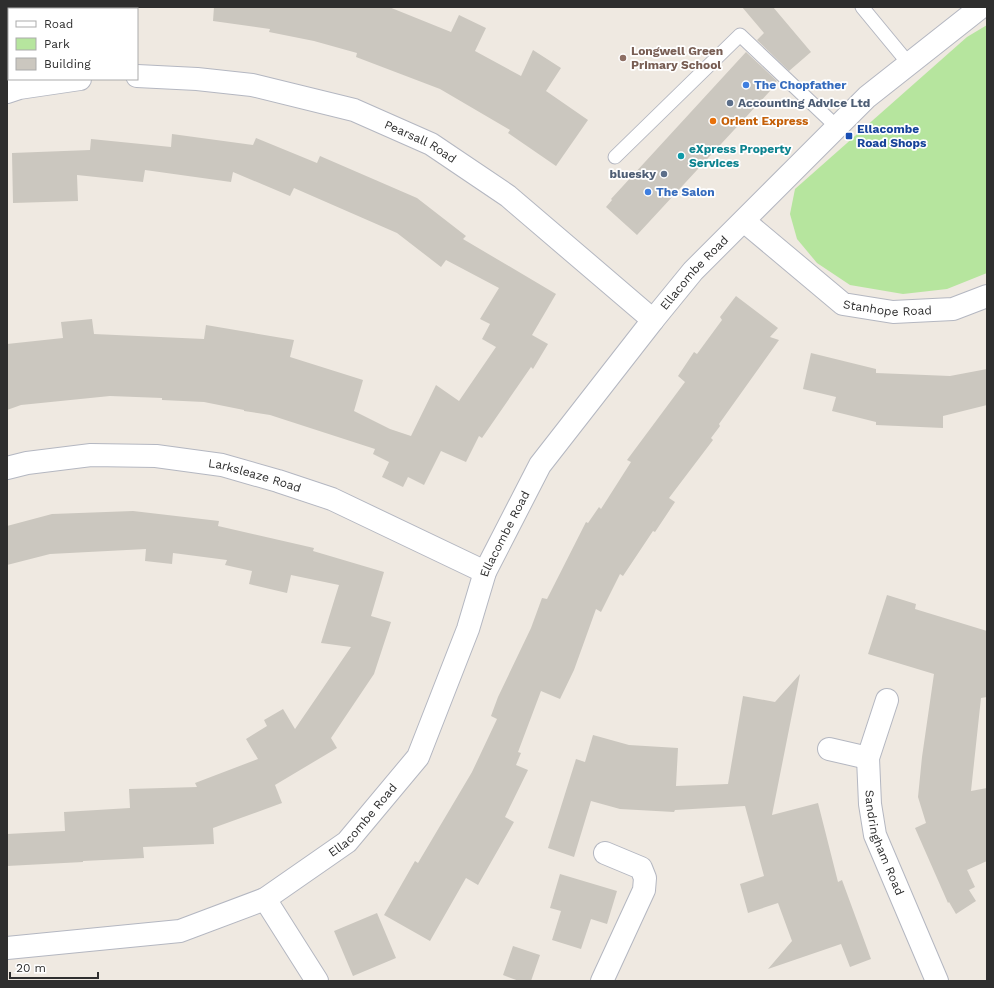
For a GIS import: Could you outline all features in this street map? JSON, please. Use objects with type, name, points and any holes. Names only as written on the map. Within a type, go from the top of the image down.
[{"type":"street","name":"Ellacombe Road","points":[[7,948],[180,931],[265,899],[347,842],[418,757],[468,628],[485,572],[540,465],[693,271],[867,97],[981,7]]},
{"type":"street","name":"Pearsall Road","points":[[138,76],[197,78],[252,85],[354,110],[431,144],[508,196],[653,320]]},
{"type":"street","points":[[14,87],[72,80]]},
{"type":"street","name":"Stanhope Road","points":[[744,221],[843,304],[901,312],[953,309],[987,296]]},
{"type":"street","name":"Larksleaze Road","points":[[7,468],[27,463],[91,455],[156,456],[222,465],[278,481],[332,499],[485,572]]},
{"type":"street","name":"Sandringham Road","points":[[887,700],[868,758],[870,804],[875,835],[937,981]]},
{"type":"street","points":[[829,749],[868,758]]},
{"type":"street","points":[[602,981],[644,890],[645,878],[641,868],[605,853]]},
{"type":"street","points":[[265,899],[317,981]]},
{"type":"lane","points":[[862,7],[909,64]]},
{"type":"lane","points":[[615,157],[740,35],[837,127]]},
{"type":"green space","points":[[987,25],[987,273],[947,289],[903,294],[850,285],[817,263],[797,239],[790,214],[795,189],[967,37]]},
{"type":"building","points":[[214,7],[389,7],[451,32],[459,15],[486,28],[475,51],[521,76],[533,50],[561,68],[546,91],[588,120],[556,166],[508,133],[510,130],[440,89],[356,57],[357,53],[314,41],[269,32],[270,29],[213,21]]},
{"type":"building","points":[[742,7],[773,7],[811,52],[789,71],[757,40],[764,33]]},
{"type":"building","points":[[746,52],[777,81],[768,89],[770,91],[637,235],[606,207],[612,200],[611,199]]},
{"type":"building","points":[[172,134],[253,145],[256,138],[317,163],[320,156],[417,198],[466,236],[463,239],[556,294],[532,335],[548,344],[533,369],[531,367],[482,438],[479,436],[466,462],[441,451],[424,485],[408,477],[403,487],[382,477],[389,462],[373,454],[375,449],[270,415],[204,402],[162,400],[162,398],[110,396],[21,405],[7,410],[7,344],[63,338],[61,322],[92,319],[94,334],[204,339],[206,325],[294,340],[290,357],[363,380],[354,411],[390,429],[411,436],[436,385],[459,401],[496,347],[482,339],[490,324],[480,319],[499,288],[446,260],[441,267],[397,233],[294,188],[290,196],[233,172],[231,182],[145,170],[143,182],[77,175],[78,201],[13,203],[12,153],[90,150],[91,139],[171,147]]},
{"type":"building","points":[[736,296],[778,328],[770,337],[779,340],[719,424],[720,426],[711,438],[713,440],[669,498],[675,502],[655,532],[653,531],[623,576],[620,574],[601,612],[596,609],[574,670],[560,699],[541,691],[518,752],[521,753],[516,765],[528,770],[505,817],[514,822],[478,885],[466,878],[430,941],[384,915],[415,861],[418,863],[472,772],[497,719],[491,716],[498,697],[531,628],[542,598],[547,599],[586,522],[588,523],[599,507],[601,509],[631,462],[627,460],[685,382],[678,376],[694,352],[697,354],[722,320],[720,317]]},
{"type":"building","points":[[811,353],[876,369],[876,373],[950,376],[987,369],[987,405],[943,416],[943,428],[876,425],[876,422],[832,411],[836,397],[803,389]]},
{"type":"building","points":[[133,511],[219,521],[218,526],[314,548],[313,551],[384,572],[371,616],[391,622],[374,674],[331,738],[337,748],[275,785],[282,803],[213,828],[214,844],[143,847],[144,858],[7,866],[7,834],[65,831],[64,812],[130,808],[129,789],[197,787],[195,783],[258,759],[246,739],[267,726],[264,720],[283,709],[295,729],[351,647],[321,643],[339,585],[291,575],[287,593],[249,584],[252,571],[225,565],[227,560],[173,553],[172,564],[145,561],[146,549],[50,554],[7,565],[7,526],[52,514]]},
{"type":"building","points":[[887,595],[916,604],[915,609],[987,631],[987,697],[981,698],[971,791],[987,788],[987,861],[967,870],[975,887],[969,890],[976,901],[956,914],[949,902],[948,903],[915,828],[926,823],[918,797],[934,674],[868,654]]},
{"type":"building","points":[[800,674],[772,815],[818,803],[838,882],[842,880],[871,959],[850,967],[841,944],[768,969],[792,941],[778,903],[748,913],[740,884],[764,876],[745,806],[675,810],[674,812],[620,809],[591,801],[574,857],[548,848],[576,759],[585,762],[593,735],[629,745],[678,748],[676,786],[728,784],[743,696],[775,702]]},
{"type":"building","points":[[560,874],[617,891],[607,924],[591,919],[581,949],[552,940],[561,911],[550,908]]},
{"type":"building","points":[[377,913],[396,958],[353,976],[334,931]]},
{"type":"building","points":[[513,946],[540,955],[531,981],[519,981],[503,975]]},
{"type":"place","name":"Longwell Green Primary School","points":[[623,58]]},
{"type":"place","name":"The Chopfather","points":[[746,85]]},
{"type":"place","name":"Accounting Advice Ltd","points":[[730,103]]},
{"type":"place","name":"Orient Express","points":[[713,121]]},
{"type":"place","name":"Ellacombe Road Shops","points":[[849,136]]},
{"type":"place","name":"eXpress Property Services","points":[[681,156]]},
{"type":"place","name":"bluesky","points":[[664,174]]},
{"type":"place","name":"The Salon","points":[[648,192]]}]
